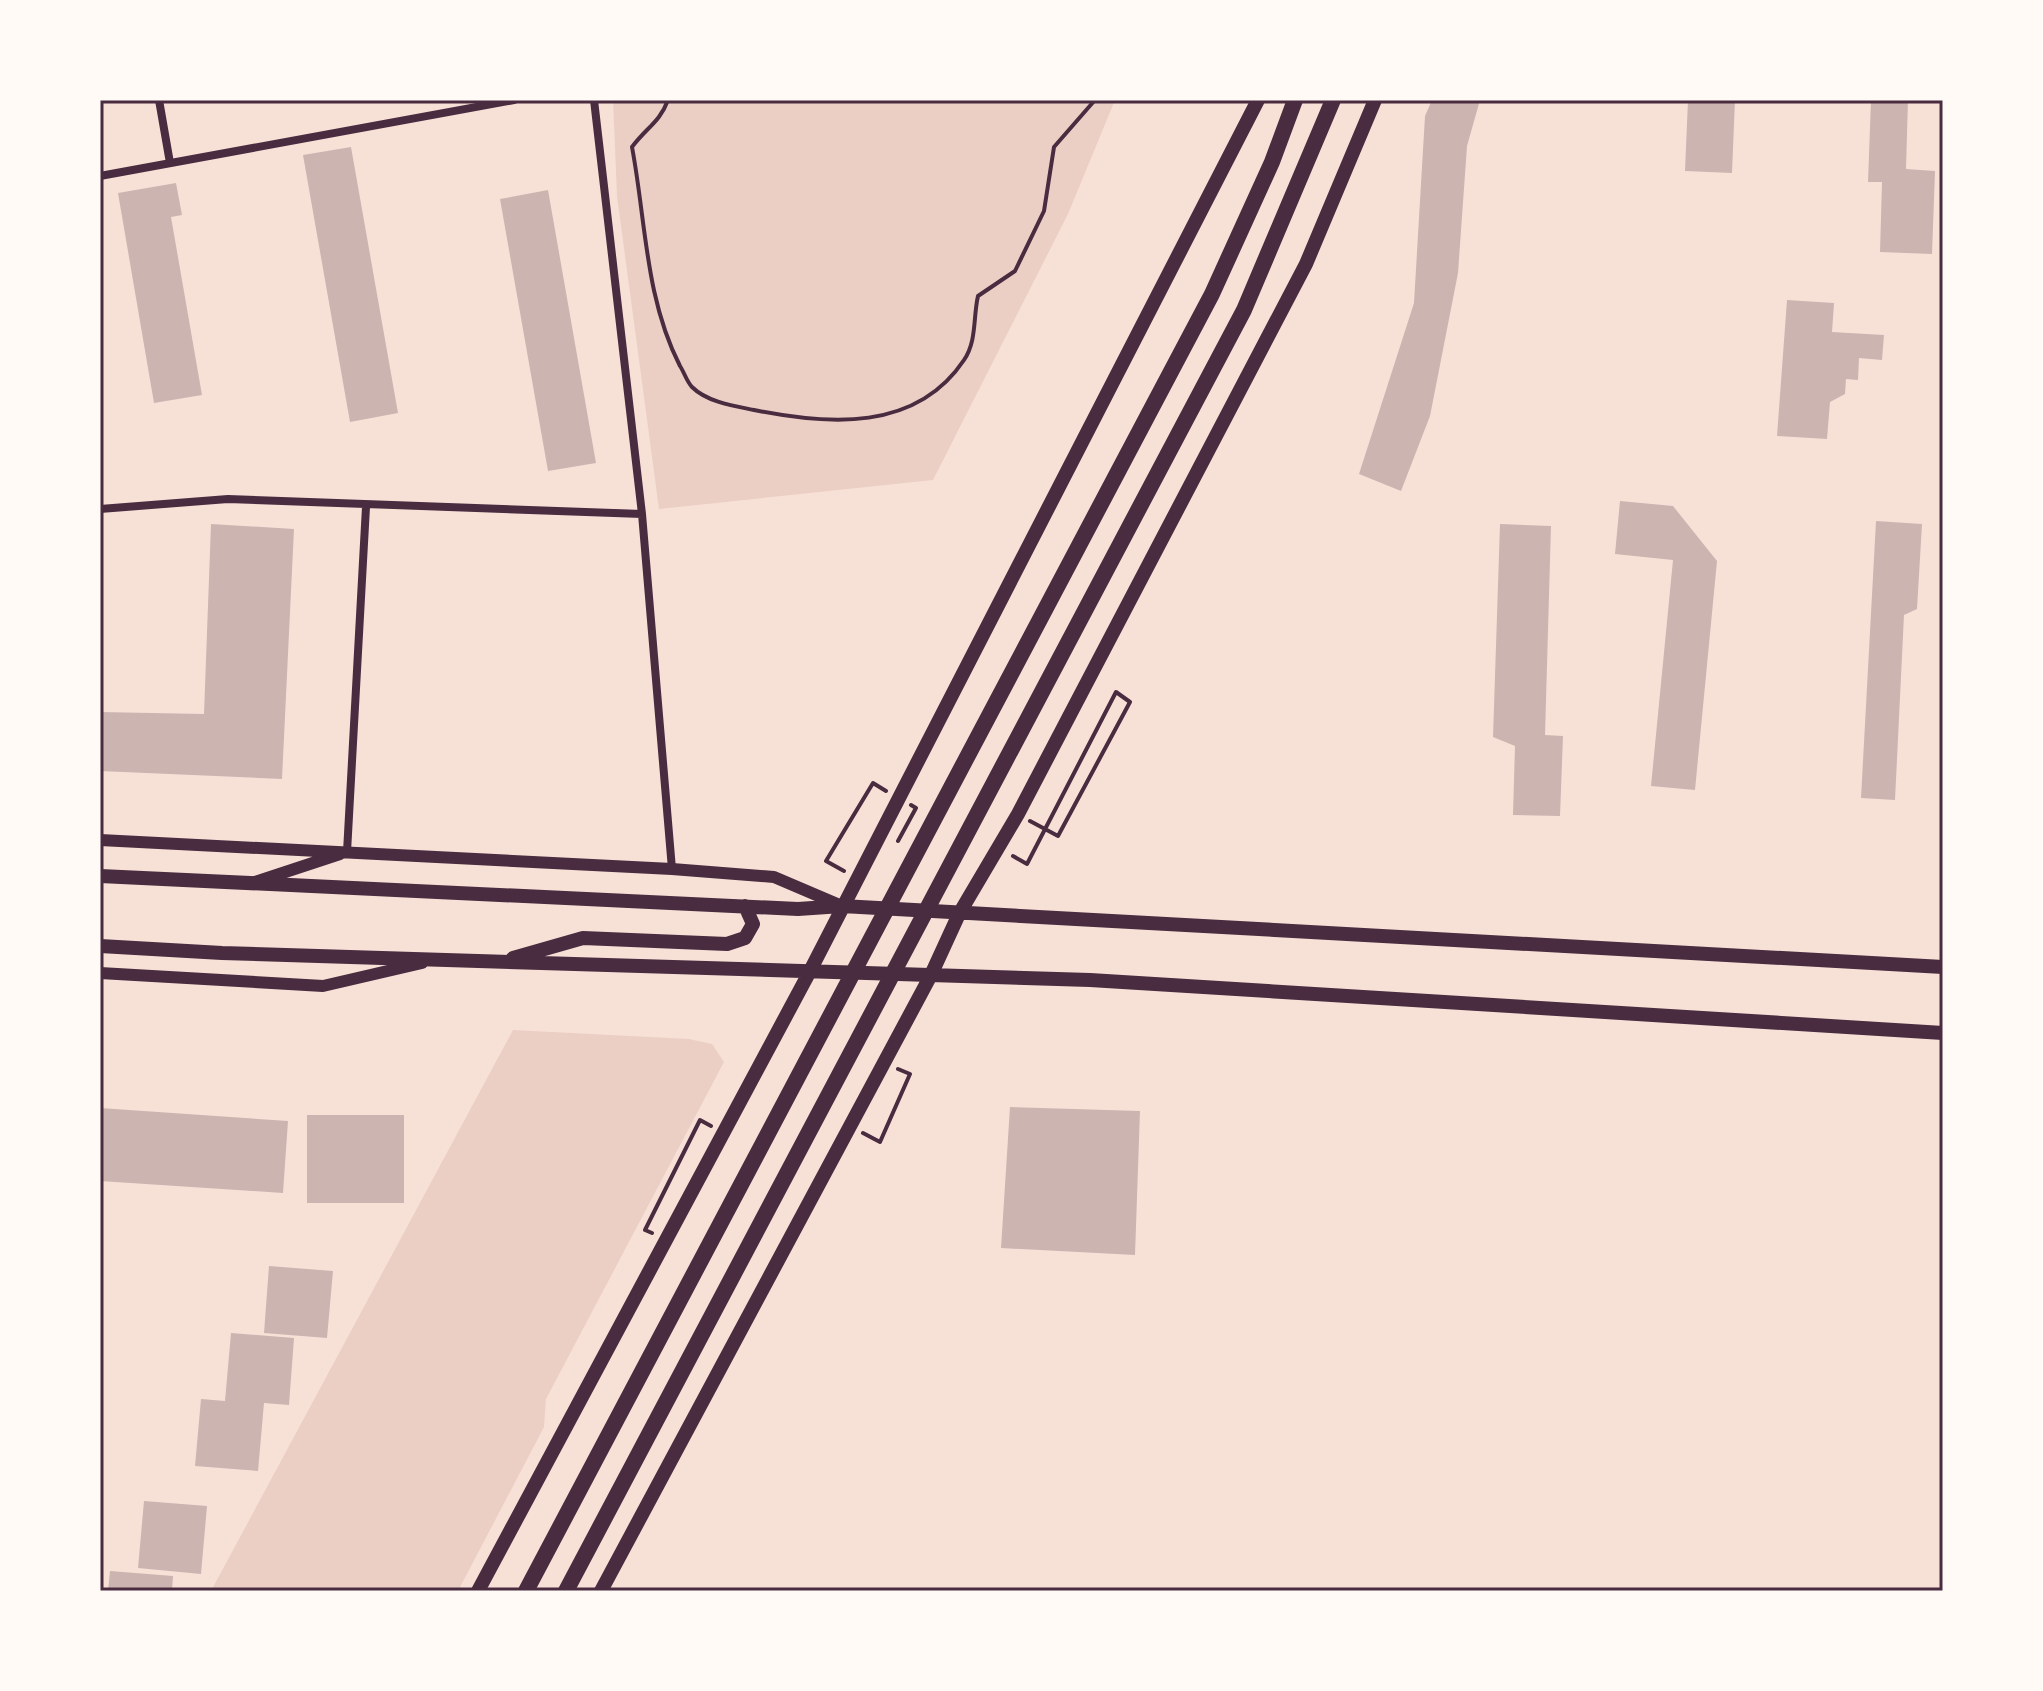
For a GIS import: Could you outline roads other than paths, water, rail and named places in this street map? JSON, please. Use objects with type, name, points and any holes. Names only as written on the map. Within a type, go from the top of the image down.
[{"type":"highway","points":[[526,1591],[1212,294],[1295,100]]},
{"type":"highway","points":[[566,1591],[1244,310],[1333,100]]},
{"type":"main road","points":[[478,1591],[809,973],[1258,100]]},
{"type":"main road","points":[[601,1591],[931,975],[959,914],[1018,814],[1306,264],[1375,100]]},
{"type":"main road","points":[[100,876],[745,906],[842,906],[1943,967]]},
{"type":"main road","points":[[501,961],[583,938],[727,944],[745,938],[753,924],[745,906]]},
{"type":"main road","points":[[100,946],[222,953],[1090,980],[1943,1033]]},
{"type":"street","points":[[159,100],[170,163]]},
{"type":"street","points":[[100,176],[514,100]]},
{"type":"street","points":[[594,100],[642,514],[672,869]]},
{"type":"street","points":[[100,509],[228,499],[366,507],[642,514]]},
{"type":"street","points":[[347,852],[366,507]]},
{"type":"street","points":[[100,840],[774,877],[842,906]]},
{"type":"street","points":[[250,883],[347,852]]},
{"type":"street","points":[[100,973],[323,986],[438,959]]}]
